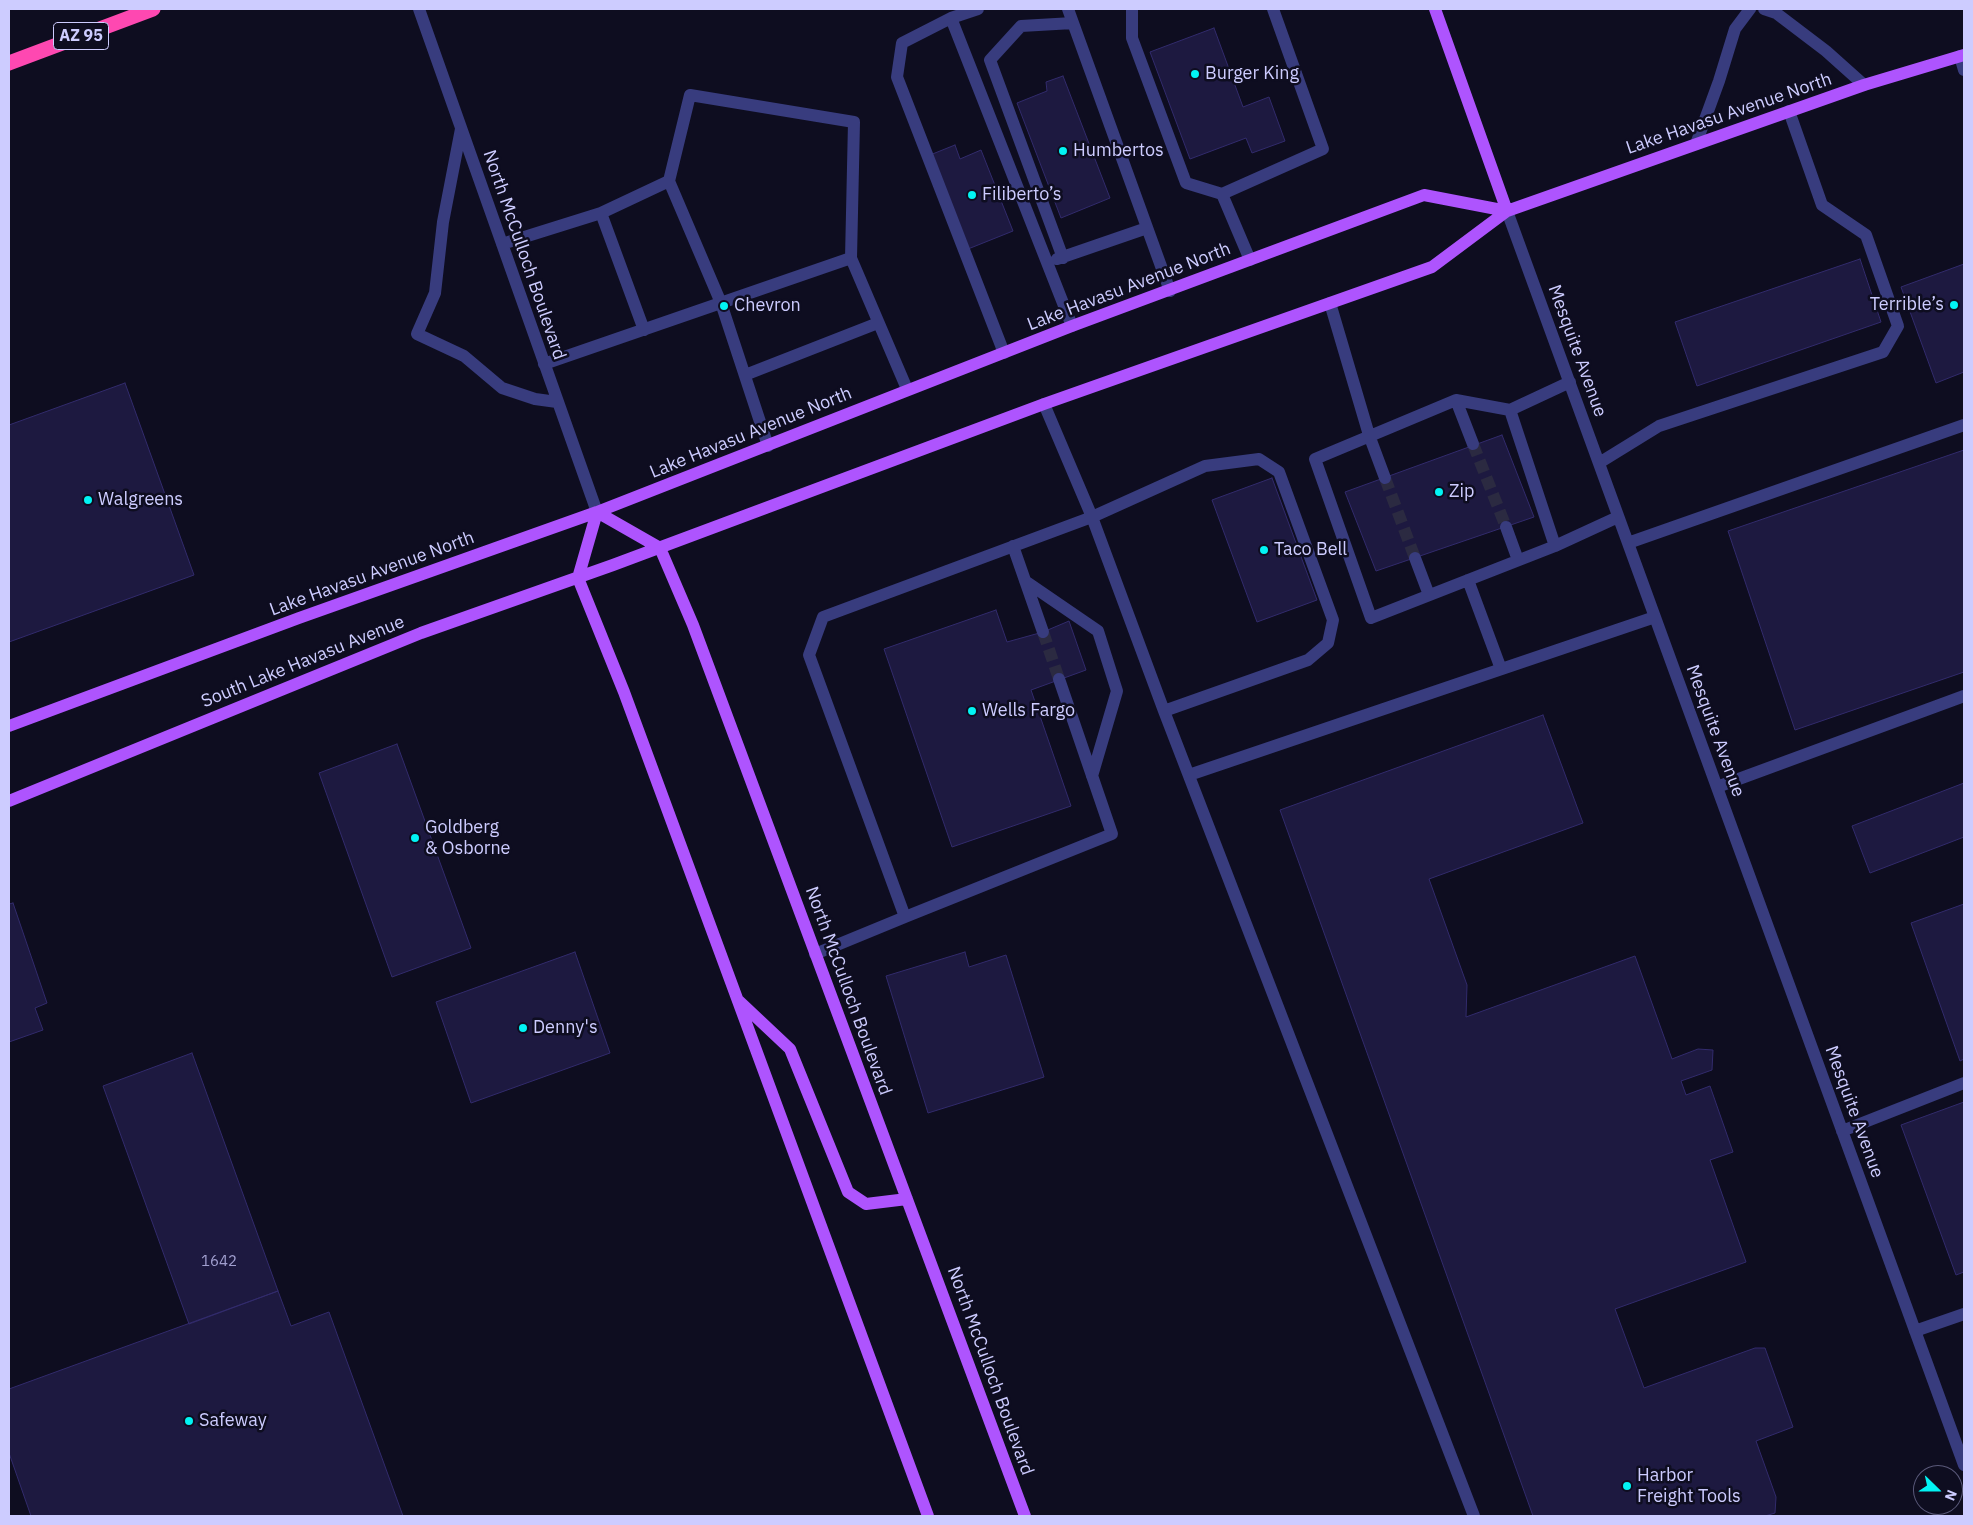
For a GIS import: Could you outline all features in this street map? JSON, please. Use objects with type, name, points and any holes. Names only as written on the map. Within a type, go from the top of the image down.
[{"type":"highway","name":"AZ 95","points":[[9,63],[153,9]]},
{"type":"main road","name":"Mesquite Avenue","points":[[1435,9],[1507,211]]},
{"type":"main road","name":"Lake Havasu Avenue North","points":[[613,566],[1044,404],[1432,267],[1507,211],[1864,85],[1962,55]]},
{"type":"main road","name":"Lake Havasu Avenue North","points":[[9,726],[299,618],[597,512],[768,446],[907,389],[1424,195],[1507,211]]},
{"type":"main road","points":[[660,548],[597,512],[578,578],[628,701],[928,1516]]},
{"type":"main road","name":"North McCulloch Boulevard","points":[[660,548],[693,625],[1025,1516]]},
{"type":"main road","name":"South Lake Havasu Avenue","points":[[9,801],[421,634],[613,566]]},
{"type":"main road","points":[[737,999],[790,1049],[848,1192],[866,1204],[907,1199]]},
{"type":"street","name":"North McCulloch Boulevard","points":[[419,9],[597,512]]},
{"type":"street","points":[[978,9],[951,18],[902,43],[897,76],[1004,353]]},
{"type":"street","points":[[1068,9],[1170,291]]},
{"type":"street","points":[[1132,9],[1132,38],[1186,183],[1222,194],[1323,148],[1273,9]]},
{"type":"street","points":[[1696,144],[1719,81],[1735,29],[1750,9]]},
{"type":"street","points":[[1764,9],[1776,14],[1819,46],[1864,85]]},
{"type":"street","points":[[951,18],[1072,326]]},
{"type":"street","points":[[1063,258],[990,60],[1021,26],[1073,23]]},
{"type":"street","points":[[1962,55],[1964,70]]},
{"type":"street","points":[[768,446],[721,303],[668,181],[690,95],[854,122],[851,258],[907,389]]},
{"type":"street","points":[[1599,463],[1660,426],[1883,352],[1898,326],[1866,235],[1822,205],[1789,112]]},
{"type":"street","points":[[461,128],[443,222],[435,293],[417,334],[464,356],[502,388],[535,399],[557,402]]},
{"type":"street","points":[[502,244],[601,213],[668,181]]},
{"type":"street","points":[[1222,194],[1250,260]]},
{"type":"street","name":"Mesquite Avenue","points":[[1507,211],[1964,1465]]},
{"type":"street","points":[[601,213],[644,330]]},
{"type":"street","points":[[1047,262],[1147,228]]},
{"type":"street","points":[[544,364],[851,258]]},
{"type":"street","points":[[1330,303],[1369,435],[1385,478]]},
{"type":"street","points":[[745,375],[878,323]]},
{"type":"street","points":[[1570,382],[1510,410],[1456,400],[1315,459],[1371,618],[1554,546],[1618,517]]},
{"type":"street","points":[[1456,400],[1473,444]]},
{"type":"street","points":[[1044,404],[1092,517],[1164,711],[1474,1516]]},
{"type":"street","points":[[1510,410],[1554,546]]},
{"type":"street","points":[[1628,543],[1964,425]]},
{"type":"street","points":[[905,917],[809,655],[823,617],[1092,517],[1205,466],[1259,459],[1279,472],[1333,620],[1328,643],[1308,660],[1164,711]]},
{"type":"street","points":[[1506,526],[1518,560]]},
{"type":"street","points":[[1013,546],[1043,632]]},
{"type":"street","points":[[1415,558],[1429,595]]},
{"type":"street","points":[[1468,580],[1501,669]]},
{"type":"street","points":[[1025,581],[1098,630],[1117,691],[1092,776]]},
{"type":"street","points":[[1189,775],[1655,617]]},
{"type":"street","points":[[816,954],[1112,834],[1059,679]]},
{"type":"street","points":[[1717,787],[1964,696]]},
{"type":"street","points":[[1842,1131],[1964,1084]]},
{"type":"street","points":[[1915,1331],[1964,1314]]},
{"type":"building","name":"Burger King","points":[[1214,28],[1243,107],[1269,97],[1285,141],[1252,153],[1246,138],[1190,159],[1150,52]]},
{"type":"building","name":"Humbertos","points":[[1063,76],[1110,198],[1061,218],[1017,103],[1047,91],[1046,82]]},
{"type":"building","name":"Filiberto’s","points":[[955,145],[960,159],[981,150],[1013,231],[968,249],[930,155]]},
{"type":"building","points":[[1860,259],[1881,322],[1697,386],[1675,322]]},
{"type":"building","points":[[1964,264],[1964,372],[1936,383],[1901,287]]},
{"type":"building","name":"Walgreens","points":[[125,383],[194,575],[9,642],[9,425]]},
{"type":"building","points":[[1502,435],[1534,517],[1376,571],[1345,492]]},
{"type":"building","points":[[1964,450],[1964,672],[1795,730],[1728,531]]},
{"type":"building","name":"Taco Bell","points":[[1272,478],[1317,600],[1257,622],[1212,500]]},
{"type":"building","points":[[996,610],[1007,642],[1043,632],[1069,621],[1086,670],[1031,690],[1071,806],[952,847],[884,649]]},
{"type":"building","points":[[1543,715],[1583,823],[1429,879],[1467,985],[1466,1017],[1635,956],[1672,1059],[1698,1049],[1713,1050],[1712,1070],[1681,1081],[1686,1095],[1710,1086],[1733,1152],[1710,1160],[1746,1262],[1615,1309],[1644,1388],[1755,1348],[1765,1348],[1793,1427],[1756,1441],[1776,1497],[1775,1513],[1765,1516],[1533,1516],[1280,810]]},
{"type":"building","points":[[397,744],[471,948],[392,977],[319,773]]},
{"type":"building","points":[[1964,783],[1964,837],[1870,873],[1852,826]]},
{"type":"building","points":[[13,903],[47,1003],[35,1008],[43,1030],[9,1042],[9,904]]},
{"type":"building","points":[[1964,904],[1964,1059],[1960,1061],[1911,923]]},
{"type":"building","name":"Denny's","points":[[575,952],[610,1053],[471,1103],[436,1002]]},
{"type":"building","points":[[965,952],[969,967],[1006,955],[1044,1077],[928,1113],[886,976]]},
{"type":"building","points":[[192,1053],[278,1291],[189,1324],[103,1086]]},
{"type":"building","points":[[1964,1102],[1964,1272],[1956,1275],[1901,1125]]},
{"type":"building","name":"Safeway","points":[[278,1291],[291,1326],[329,1312],[403,1516],[31,1516],[9,1453],[9,1389]]},
{"type":"tunnel","points":[[1473,444],[1506,527]]},
{"type":"tunnel","points":[[1385,478],[1415,558]]},
{"type":"tunnel","points":[[1043,632],[1059,679]]},
{"type":"place","name":"Burger King","points":[[1195,74]]},
{"type":"place","name":"Humbertos","points":[[1063,151]]},
{"type":"place","name":"Filiberto’s","points":[[972,195]]},
{"type":"place","name":"Terrible’s","points":[[1954,305]]},
{"type":"place","name":"Chevron","points":[[724,306]]},
{"type":"place","name":"Zip","points":[[1439,492]]},
{"type":"place","name":"Walgreens","points":[[88,500]]},
{"type":"place","name":"Taco Bell","points":[[1264,550]]},
{"type":"place","name":"Wells Fargo","points":[[972,711]]},
{"type":"place","name":"Goldberg & Osborne","points":[[415,838]]},
{"type":"place","name":"Denny's","points":[[523,1028]]},
{"type":"place","name":"Safeway","points":[[189,1421]]},
{"type":"place","name":"Harbor Freight Tools","points":[[1627,1486]]}]
